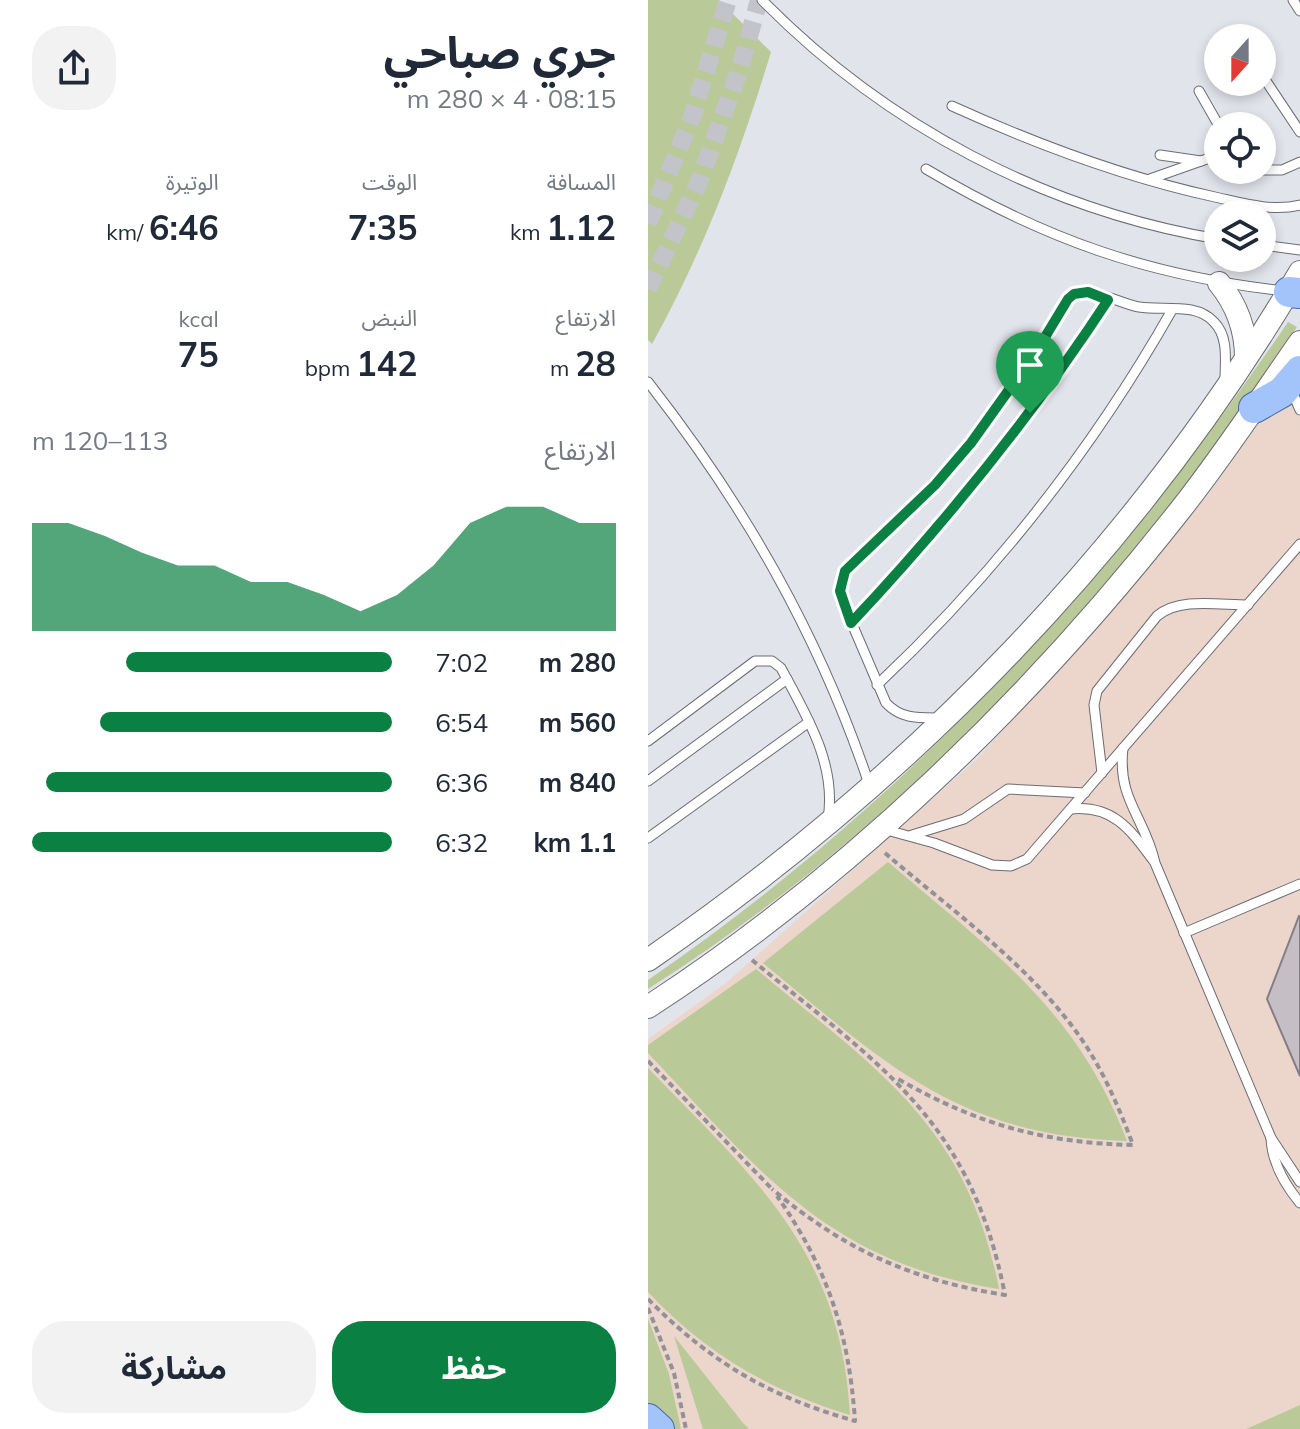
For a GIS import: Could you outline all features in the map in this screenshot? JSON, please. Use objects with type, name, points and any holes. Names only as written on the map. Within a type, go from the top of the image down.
[{"type":"main road","points":[[1254,408],[1296,389]]},
{"type":"main road","points":[[648,1419],[659,1429]]},
{"type":"street","points":[[1219,283],[1239,316],[1246,358]]},
{"type":"street","points":[[649,957],[828,823],[945,718],[1085,569],[1140,503],[1296,286]]},
{"type":"street","points":[[648,1007],[773,918],[879,828],[1003,711],[1128,575],[1182,507],[1300,342]]},
{"type":"lane","points":[[762,0],[856,84],[976,159],[1061,197],[1105,212],[1204,236]]},
{"type":"lane","points":[[1293,0],[1300,11]]},
{"type":"lane","points":[[1199,91],[1211,112]]},
{"type":"lane","points":[[1276,96],[1300,132]]},
{"type":"lane","points":[[952,106],[1039,145],[1149,180],[1274,208],[1300,205]]},
{"type":"lane","points":[[1160,155],[1204,161]]},
{"type":"lane","points":[[1149,180],[1204,161]]},
{"type":"lane","points":[[1276,170],[1300,162]]},
{"type":"lane","points":[[926,169],[1045,232],[1131,263],[1219,283],[1296,286]]},
{"type":"lane","points":[[1276,247],[1300,250]]},
{"type":"lane","points":[[945,718],[910,717],[896,713],[886,703],[840,591],[845,571],[935,485],[971,443],[1028,364],[1068,299],[1074,294],[1088,292],[1140,307],[1200,311],[1218,327],[1224,341],[1225,387]]},
{"type":"lane","points":[[851,623],[988,468],[1108,300]]},
{"type":"lane","points":[[877,685],[963,601],[1041,510],[1111,413],[1172,310]]},
{"type":"lane","points":[[648,382],[738,506],[784,584],[834,690],[870,787]]},
{"type":"lane","points":[[879,828],[992,865],[1011,866],[1033,854],[1300,544]]},
{"type":"lane","points":[[1102,773],[1094,705],[1097,691],[1157,616],[1168,608],[1182,605],[1248,605]]},
{"type":"lane","points":[[648,741],[755,661],[772,661],[781,668],[809,722],[829,776],[828,823]]},
{"type":"lane","points":[[648,781],[787,679]]},
{"type":"lane","points":[[648,838],[809,722]]},
{"type":"lane","points":[[1123,748],[1124,785],[1132,809],[1149,839],[1155,863],[1271,1138],[1300,1182]]},
{"type":"lane","points":[[908,836],[927,833],[964,819],[1008,789],[1085,793]]},
{"type":"lane","points":[[1071,809],[1092,809],[1113,815],[1130,828],[1155,863]]},
{"type":"lane","points":[[1184,933],[1300,884]]},
{"type":"lane","points":[[1271,1138],[1274,1157],[1284,1180],[1300,1203]]},
{"type":"path","points":[[885,853],[1014,963],[1056,1007],[1100,1069],[1133,1145],[1092,1144],[1024,1134],[958,1111],[893,1076]]},
{"type":"path","points":[[648,1061],[772,1189],[833,1236],[886,1263],[941,1283],[1005,1295],[990,1229],[966,1173],[933,1122],[893,1076],[750,958]]},
{"type":"path","points":[[648,1299],[695,1344],[742,1376],[783,1397],[855,1421],[848,1354],[832,1295],[806,1240],[772,1189]]},
{"type":"path","points":[[648,1308],[674,1373],[686,1429]]},
{"type":"shaded area","points":[[1300,366],[1300,1429],[648,1429],[648,1039],[726,983],[976,760],[1101,623],[1209,493]]},
{"type":"green space","points":[[648,0],[719,0],[771,52],[719,201],[688,273],[652,344],[648,340]]},
{"type":"green space","points":[[1288,322],[1297,327],[1231,423],[1161,516],[1086,606],[1007,692],[924,774],[836,851],[744,923],[648,989],[648,980],[742,912],[831,839],[917,762],[999,681],[1077,596],[1151,508]]},
{"type":"green space","points":[[888,862],[996,954],[1056,1018],[1083,1054],[1106,1094],[1127,1141],[1068,1136],[1016,1125],[970,1109],[928,1088],[888,1062],[763,963]]},
{"type":"green space","points":[[756,969],[877,1071],[940,1142],[964,1183],[984,1232],[999,1289],[939,1276],[887,1257],[842,1234],[801,1206],[763,1173],[648,1053],[648,1045]]},
{"type":"green space","points":[[648,1068],[756,1183],[785,1221],[810,1262],[830,1307],[843,1357],[850,1415],[793,1394],[740,1367],[692,1334],[648,1292]]},
{"type":"green space","points":[[648,1319],[669,1374],[681,1429],[648,1429]]},
{"type":"green space","points":[[674,1336],[743,1423],[749,1429],[703,1429]]},
{"type":"green space","points":[[1300,1405],[1300,1429],[1246,1429],[1253,1426]]},
{"type":"building","points":[[1300,916],[1300,1076],[1267,999]]},
{"type":"tunnel","points":[[648,223],[692,117],[728,0]]},
{"type":"tunnel","points":[[648,289],[698,184],[740,69],[759,0]]},
{"type":"route","points":[[1088,292],[1108,300],[1030,413],[944,521],[851,623],[840,591],[845,571],[935,485],[971,443],[1036,352],[1068,299],[1074,294],[1088,292]]}]
